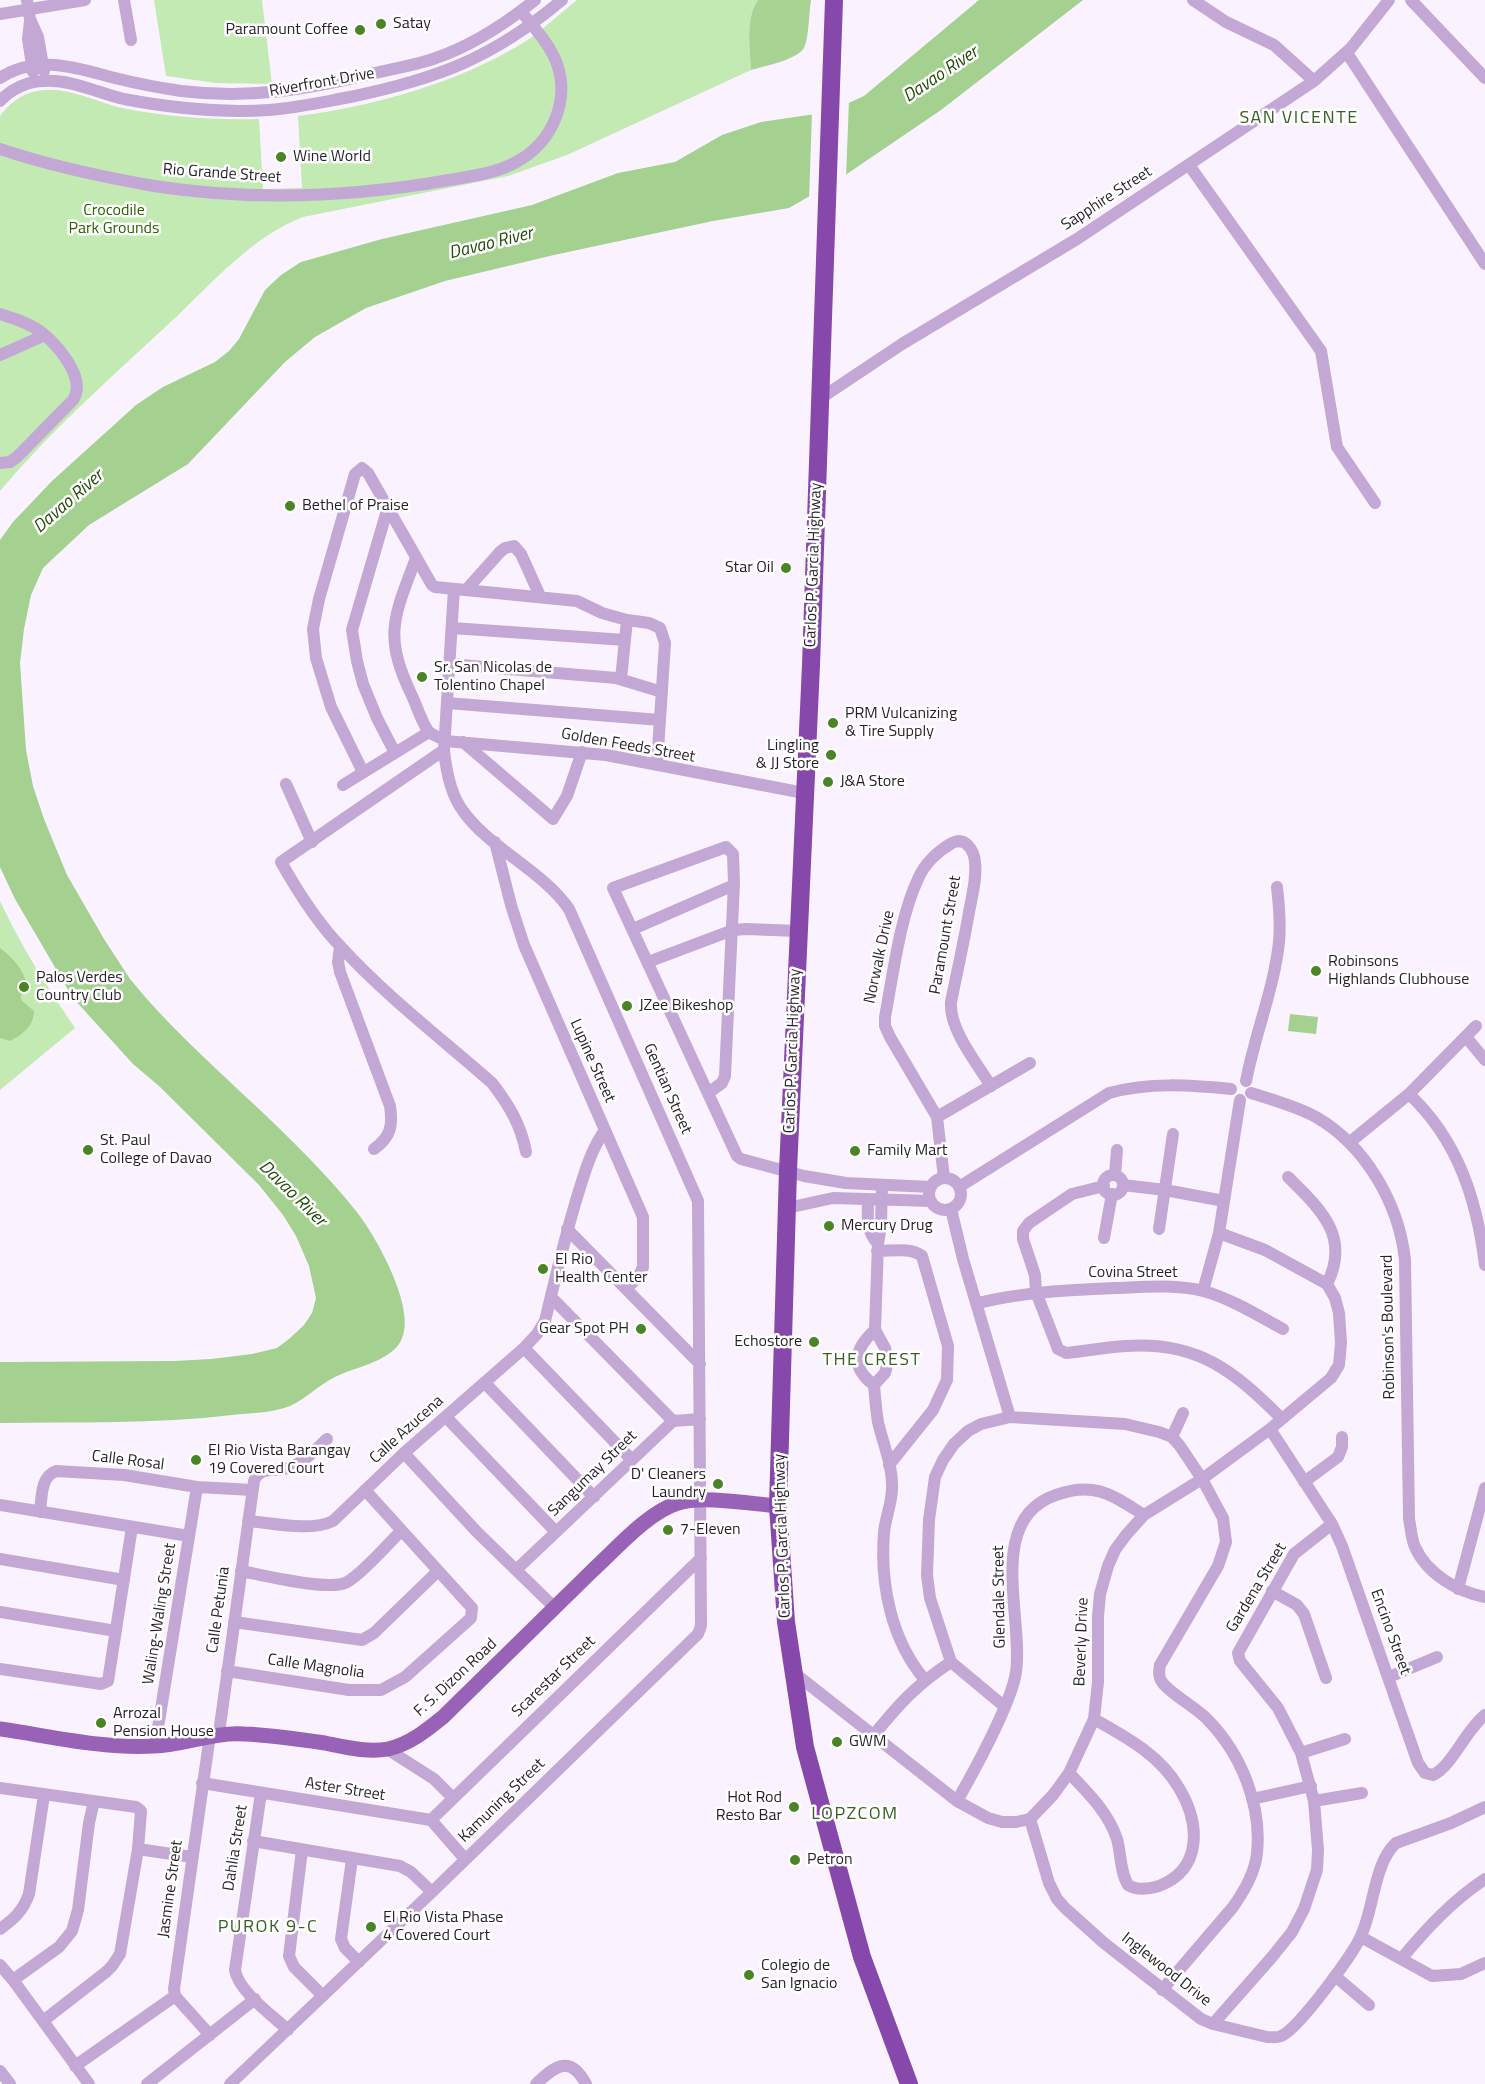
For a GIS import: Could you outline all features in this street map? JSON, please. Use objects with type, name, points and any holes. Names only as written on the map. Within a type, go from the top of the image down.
[{"type":"highway","name":"Carlos P. Garcia Highway","points":[[834,5],[788,1171],[778,1506],[786,1622],[803,1736],[847,1904],[866,1966],[909,2084]]},
{"type":"main road","name":"F. S. Dizon Road","points":[[0,1729],[105,1744],[155,1746],[214,1734],[261,1735],[357,1748],[387,1749],[411,1740],[443,1717],[554,1607],[653,1516],[668,1506],[701,1500],[778,1506]]},
{"type":"street","points":[[0,14],[85,0]]},
{"type":"street","points":[[124,0],[131,40]]},
{"type":"street","name":"Riverfront Drive","points":[[0,78],[20,68],[38,65],[68,66],[122,80],[181,91],[268,93],[306,89],[434,59],[465,46],[535,0]]},
{"type":"street","name":"Riverfront Drive","points":[[40,81],[67,83],[124,99],[222,111],[269,110],[311,105],[412,83],[461,66],[496,48],[532,25],[562,0]]},
{"type":"street","points":[[1193,0],[1226,22],[1274,45],[1314,81]]},
{"type":"street","name":"Sapphire Street","points":[[820,399],[902,344],[1077,239],[1314,81],[1347,53],[1389,0]]},
{"type":"street","points":[[1411,0],[1485,78]]},
{"type":"street","points":[[0,101],[12,91],[40,81],[38,37],[29,10]]},
{"type":"street","name":"Rio Grande Street","points":[[0,148],[52,165],[156,186],[266,195],[390,189],[480,174],[516,162],[532,152],[543,141],[557,115],[561,89],[557,63],[521,11]]},
{"type":"street","points":[[1347,53],[1485,264]]},
{"type":"street","points":[[409,66],[412,83]]},
{"type":"street","points":[[1189,165],[1321,351],[1337,447],[1375,503]]},
{"type":"street","points":[[0,314],[25,323],[45,334],[67,362],[78,383],[77,394],[17,457],[10,462],[0,463]]},
{"type":"street","points":[[0,355],[45,334]]},
{"type":"street","points":[[363,772],[331,707],[316,658],[313,628],[323,583],[355,474],[358,469],[362,468],[368,473],[432,585],[440,588],[577,601],[597,611],[627,620],[649,623],[660,628],[664,643],[657,765]]},
{"type":"street","points":[[387,507],[352,630],[363,684],[372,709],[394,753]]},
{"type":"street","points":[[467,590],[500,552],[514,546],[521,554],[540,596]]},
{"type":"street","points":[[416,558],[397,608],[394,639],[397,658],[405,681],[429,732],[445,745],[281,862],[294,885],[340,947],[492,1083],[505,1099],[519,1124],[526,1152]]},
{"type":"street","name":"Gentian Street","points":[[454,589],[445,745],[448,773],[462,810],[495,842],[542,881],[568,909],[695,1191],[700,1214],[701,1500]]},
{"type":"street","points":[[621,679],[627,620]]},
{"type":"street","points":[[452,628],[625,640]]},
{"type":"street","points":[[449,664],[621,679],[662,692]]},
{"type":"street","points":[[447,703],[660,720]]},
{"type":"street","points":[[343,785],[429,732]]},
{"type":"street","points":[[463,742],[553,819],[567,796],[582,752]]},
{"type":"street","name":"Golden Feeds Street","points":[[445,745],[463,742],[582,752],[804,793]]},
{"type":"street","points":[[286,784],[312,842]]},
{"type":"street","name":"Norwalk Drive","points":[[944,1178],[937,1117],[890,1036],[885,1026],[885,1017],[907,909],[919,876],[933,857],[953,842],[963,841],[974,850]]},
{"type":"street","name":"Lupine Street","points":[[495,842],[524,945],[640,1209],[644,1224],[643,1267],[639,1276],[626,1289]]},
{"type":"street","points":[[708,1093],[722,1083],[725,1076],[734,885],[732,854],[726,847],[613,888],[633,929],[708,1093],[738,1157],[846,1184],[931,1187]]},
{"type":"street","name":"Paramount Street","points":[[974,850],[976,863],[972,896],[950,1009],[958,1033],[991,1086]]},
{"type":"street","points":[[633,929],[734,885]]},
{"type":"street","points":[[1246,1081],[1252,1048],[1277,957],[1279,935],[1277,887]]},
{"type":"street","points":[[648,962],[733,930],[798,931]]},
{"type":"street","points":[[340,947],[338,955],[340,972],[390,1106],[392,1122],[390,1134],[374,1149]]},
{"type":"street","points":[[1350,1142],[1409,1094],[1476,1026]]},
{"type":"street","points":[[1466,1037],[1485,1060]]},
{"type":"street","points":[[937,1117],[1030,1063]]},
{"type":"street","points":[[1246,1081],[1251,1086],[1251,1093],[1246,1100],[1234,1098],[1231,1089],[1235,1082],[1246,1081]]},
{"type":"street","points":[[959,1187],[1109,1093],[1130,1087],[1162,1084],[1231,1089]]},
{"type":"street","name":"Robinson's Boulevard","points":[[1251,1093],[1295,1107],[1317,1118],[1350,1142],[1387,1195],[1400,1227],[1405,1260],[1409,1510],[1412,1535],[1415,1547],[1436,1574],[1458,1589],[1485,1597]]},
{"type":"street","points":[[1409,1094],[1434,1120],[1460,1163],[1477,1215],[1485,1265]]},
{"type":"street","points":[[1203,1291],[1219,1233],[1240,1100]]},
{"type":"street","name":"Calle Azucena","points":[[248,1521],[306,1526],[328,1524],[404,1453],[524,1348],[541,1328],[567,1229],[594,1146],[604,1130]]},
{"type":"street","points":[[1159,1229],[1173,1134]]},
{"type":"street","points":[[1115,1175],[1117,1150]]},
{"type":"street","points":[[1104,1238],[1108,1190],[1106,1177],[1115,1175],[1121,1178],[1123,1185],[1120,1192],[1108,1190],[1072,1194],[1025,1227],[1023,1239],[1033,1265],[1036,1292],[1055,1345],[1061,1352],[1127,1346],[1176,1348],[1218,1365],[1240,1379],[1282,1419]]},
{"type":"street","points":[[1219,1233],[1266,1250],[1327,1284],[1336,1263],[1336,1244],[1329,1226],[1314,1203],[1288,1177]]},
{"type":"street","points":[[944,1178],[955,1181],[959,1187],[960,1201],[951,1209],[938,1208],[931,1201],[929,1194],[936,1181],[944,1178]]},
{"type":"street","points":[[846,1184],[846,1198]]},
{"type":"street","points":[[874,1385],[885,1373],[888,1361],[885,1348],[875,1330],[882,1185]]},
{"type":"street","points":[[1123,1185],[1165,1190],[1224,1202]]},
{"type":"street","points":[[787,1208],[815,1201],[846,1198],[931,1201]]},
{"type":"street","points":[[868,1199],[868,1225],[878,1247]]},
{"type":"street","points":[[951,1209],[963,1259],[1010,1417]]},
{"type":"street","points":[[567,1229],[700,1364]]},
{"type":"street","points":[[878,1247],[918,1252],[922,1256],[948,1346],[947,1380],[941,1395],[933,1410],[890,1465]]},
{"type":"street","name":"Beverly Drive","points":[[1030,1819],[1053,1795],[1069,1773],[1094,1719],[1098,1682],[1100,1594],[1115,1550],[1144,1515],[1202,1479],[1270,1429],[1331,1378],[1339,1365],[1341,1343],[1339,1313],[1335,1298],[1327,1284]]},
{"type":"street","name":"Covina Street","points":[[978,1304],[1007,1296],[1036,1292],[1154,1286],[1203,1291],[1250,1311],[1283,1329]]},
{"type":"street","points":[[551,1297],[673,1421],[700,1419]]},
{"type":"street","points":[[875,1330],[861,1344],[858,1365],[861,1374],[874,1385],[878,1420],[890,1465],[892,1488],[884,1531],[888,1601],[903,1644],[925,1680]]},
{"type":"street","points":[[524,1348],[632,1460]]},
{"type":"street","points":[[485,1383],[594,1497]]},
{"type":"street","points":[[1172,1437],[1183,1413]]},
{"type":"street","points":[[446,1417],[556,1532]]},
{"type":"street","points":[[1005,1707],[951,1662],[933,1609],[927,1575],[929,1520],[935,1478],[943,1460],[954,1444],[968,1431],[981,1424],[1010,1417],[1125,1424],[1172,1437],[1202,1479],[1223,1518],[1226,1529],[1224,1548],[1218,1566],[1160,1665],[1159,1677],[1164,1685],[1207,1719],[1229,1745],[1252,1799],[1257,1831],[1257,1854],[1251,1876],[1233,1907],[1162,1990]]},
{"type":"street","name":"Sangumay Street","points":[[516,1570],[673,1421]]},
{"type":"street","name":"Encino Street","points":[[1270,1429],[1332,1524],[1342,1546],[1418,1763],[1425,1773],[1429,1775],[1438,1772],[1476,1722],[1485,1715]]},
{"type":"street","points":[[1304,1482],[1338,1457],[1342,1447],[1342,1437]]},
{"type":"street","points":[[252,1490],[258,1473],[290,1468],[327,1439]]},
{"type":"street","points":[[404,1453],[476,1531],[554,1607]]},
{"type":"street","name":"Calle Rosal","points":[[40,1512],[44,1482],[47,1476],[56,1471],[124,1475],[197,1487],[252,1490]]},
{"type":"street","name":"Waling-Waling Street","points":[[155,1746],[197,1487]]},
{"type":"street","points":[[1458,1589],[1485,1488]]},
{"type":"street","name":"Glendale Street","points":[[957,1801],[988,1746],[1014,1683],[1017,1660],[1014,1551],[1016,1534],[1027,1514],[1042,1500],[1058,1494],[1087,1489],[1110,1494],[1144,1515]]},
{"type":"street","name":"Calle Petunia","points":[[214,1734],[227,1671],[252,1490]]},
{"type":"street","points":[[234,1622],[362,1640],[374,1633],[438,1571],[365,1490]]},
{"type":"street","name":"Kamuning Street","points":[[230,2084],[432,1893],[698,1634],[702,1622],[701,1500]]},
{"type":"street","points":[[0,1505],[189,1536]]},
{"type":"street","name":"Gardena Street","points":[[1213,2024],[1292,1932],[1304,1909],[1317,1870],[1318,1850],[1314,1801],[1301,1753],[1278,1708],[1238,1657],[1240,1648],[1290,1560],[1300,1548],[1332,1524]]},
{"type":"street","points":[[0,1669],[106,1683],[109,1678],[132,1527]]},
{"type":"street","points":[[241,1571],[302,1582],[340,1585],[352,1579],[401,1531]]},
{"type":"street","name":"Scarestar Street","points":[[430,1820],[701,1558]]},
{"type":"street","points":[[0,1559],[124,1580]]},
{"type":"street","name":"Calle Magnolia","points":[[227,1671],[349,1690],[381,1690],[392,1686],[471,1618],[472,1608],[438,1571]]},
{"type":"street","points":[[1272,1591],[1297,1605],[1304,1614],[1326,1678]]},
{"type":"street","points":[[0,1612],[116,1631]]},
{"type":"street","points":[[1389,1677],[1437,1657]]},
{"type":"street","points":[[873,1736],[908,1695],[951,1662]]},
{"type":"street","points":[[792,1671],[957,1801],[988,1818],[1002,1822],[1030,1819]]},
{"type":"street","points":[[1069,1773],[1097,1803],[1108,1820],[1116,1837],[1128,1886],[1137,1889],[1151,1889],[1166,1883],[1183,1870],[1193,1851],[1195,1838],[1191,1815],[1180,1789],[1146,1750],[1094,1719]]},
{"type":"street","name":"Jasmine Street","points":[[175,1996],[202,1783],[214,1734]]},
{"type":"street","points":[[1301,1753],[1345,1739]]},
{"type":"street","points":[[387,1749],[434,1779],[453,1798]]},
{"type":"street","name":"Aster Street","points":[[202,1783],[430,1820]]},
{"type":"street","points":[[1252,1799],[1311,1786]]},
{"type":"street","points":[[0,1788],[136,1807],[141,1811],[138,1849],[122,1944],[117,1960],[97,1979],[43,2021]]},
{"type":"street","name":"Dahlia Street","points":[[261,1793],[235,1970],[238,1980],[288,2030]]},
{"type":"street","points":[[1314,1801],[1362,1793]]},
{"type":"street","points":[[0,1929],[23,1909],[29,1894],[44,1795]]},
{"type":"street","points":[[13,1980],[58,1947],[72,1931],[78,1910],[94,1801]]},
{"type":"street","name":"Inglewood Drive","points":[[1030,1819],[1049,1883],[1057,1899],[1065,1908],[1104,1943],[1201,2019],[1267,2037],[1282,2036],[1319,1997],[1361,1937],[1384,1858],[1389,1849],[1396,1843],[1451,1823],[1485,1807]]},
{"type":"street","points":[[430,1820],[465,1859]]},
{"type":"street","points":[[254,1841],[406,1868],[432,1893]]},
{"type":"street","points":[[138,1849],[192,1857]]},
{"type":"street","points":[[302,1850],[289,1956],[294,1967],[323,1996]]},
{"type":"street","points":[[352,1858],[341,1939],[345,1948],[359,1962]]},
{"type":"street","points":[[1401,1959],[1442,1913],[1464,1893],[1485,1879]]},
{"type":"street","points":[[1361,1937],[1432,1976],[1461,1974],[1485,1963]]},
{"type":"street","points":[[0,1965],[89,2084]]},
{"type":"street","points":[[1335,1976],[1369,2005]]},
{"type":"street","points":[[75,2066],[175,1996],[210,2035]]},
{"type":"street","points":[[147,2084],[255,1999]]},
{"type":"street","points":[[536,2084],[552,2069],[567,2065],[576,2070],[586,2084]]},
{"type":"street","points":[[0,2071],[10,2084]]},
{"type":"green space","points":[[154,0],[262,0],[272,84],[216,83],[166,76]]},
{"type":"green space","name":"Crocodile Park Grounds","points":[[577,0],[758,0],[750,25],[751,70],[567,155],[508,176],[303,217],[284,226],[234,261],[63,423],[0,491],[0,116],[12,103],[31,92],[58,90],[122,108],[156,114],[259,119],[263,189],[302,188],[298,116],[386,99],[471,70],[523,43]]},
{"type":"green space","name":"Palos Verdes Country Club","points":[[0,901],[35,966],[75,1028],[0,1090]]},
{"type":"shaded area","points":[[758,0],[811,0],[804,48],[787,59],[751,70],[750,25]]},
{"type":"water","name":"Davao River","points":[[979,0],[1083,0],[941,110],[841,178],[789,208],[713,221],[554,255],[445,281],[366,308],[315,337],[285,362],[188,464],[89,525],[43,568],[31,595],[20,663],[26,750],[33,786],[67,875],[104,939],[130,979],[146,998],[198,1052],[306,1155],[356,1211],[374,1238],[393,1276],[404,1314],[404,1331],[399,1344],[386,1356],[335,1377],[290,1406],[276,1410],[174,1420],[0,1423],[0,1362],[174,1361],[252,1354],[277,1348],[289,1339],[304,1325],[312,1313],[316,1298],[309,1266],[296,1236],[283,1215],[259,1185],[159,1086],[133,1064],[73,998],[15,899],[0,867],[0,540],[13,522],[52,481],[136,405],[163,387],[215,362],[229,351],[239,339],[265,290],[281,275],[301,262],[382,239],[532,205],[618,173],[675,162],[722,135],[761,122],[829,112],[864,96]]},
{"type":"water","points":[[0,948],[23,974],[27,985],[21,995],[21,1000],[34,1011],[32,1021],[26,1029],[10,1041],[0,1038]]},
{"type":"water","points":[[1290,1014],[1318,1017],[1316,1034],[1288,1031]]},
{"type":"pier","points":[[849,100],[846,178],[809,200],[812,112],[828,109]]},
{"type":"place","name":"Satay","points":[[381,24]]},
{"type":"place","name":"Paramount Coffee","points":[[360,30]]},
{"type":"place","name":"Wine World","points":[[281,157]]},
{"type":"place","name":"Bethel of Praise","points":[[290,506]]},
{"type":"place","name":"Star Oil","points":[[786,568]]},
{"type":"place","name":"Sr. San Nicolas de Tolentino Chapel","points":[[422,677]]},
{"type":"place","name":"PRM Vulcanizing & Tire Supply","points":[[833,723]]},
{"type":"place","name":"Lingling & JJ Store","points":[[831,755]]},
{"type":"place","name":"J&A Store","points":[[828,782]]},
{"type":"place","name":"Robinsons Highlands Clubhouse","points":[[1316,971]]},
{"type":"place","name":"Palos Verdes Country Club","points":[[24,987]]},
{"type":"place","name":"JZee Bikeshop","points":[[627,1006]]},
{"type":"place","name":"St. Paul College of Davao","points":[[88,1150]]},
{"type":"place","name":"Family Mart","points":[[855,1151]]},
{"type":"place","name":"Mercury Drug","points":[[829,1226]]},
{"type":"place","name":"El Rio Health Center","points":[[543,1269]]},
{"type":"place","name":"Gear Spot PH","points":[[641,1329]]},
{"type":"place","name":"Echostore","points":[[814,1342]]},
{"type":"place","name":"El Rio Vista Barangay 19 Covered Court","points":[[196,1460]]},
{"type":"place","name":"D' Cleaners Laundry","points":[[718,1484]]},
{"type":"place","name":"7-Eleven","points":[[668,1530]]},
{"type":"place","name":"Arrozal Pension House","points":[[101,1723]]},
{"type":"place","name":"GWM","points":[[837,1742]]},
{"type":"place","name":"Hot Rod Resto Bar","points":[[794,1807]]},
{"type":"place","name":"Petron","points":[[795,1860]]},
{"type":"place","name":"El Rio Vista Phase 4 Covered Court","points":[[371,1927]]},
{"type":"place","name":"Colegio de San Ignacio","points":[[749,1975]]},
{"type":"district","name":"SAN VICENTE","points":[[1299,119]]},
{"type":"district","name":"THE CREST","points":[[872,1361]]},
{"type":"district","name":"LOPZCOM","points":[[855,1815]]},
{"type":"district","name":"PUROK 9-C","points":[[268,1928]]}]
